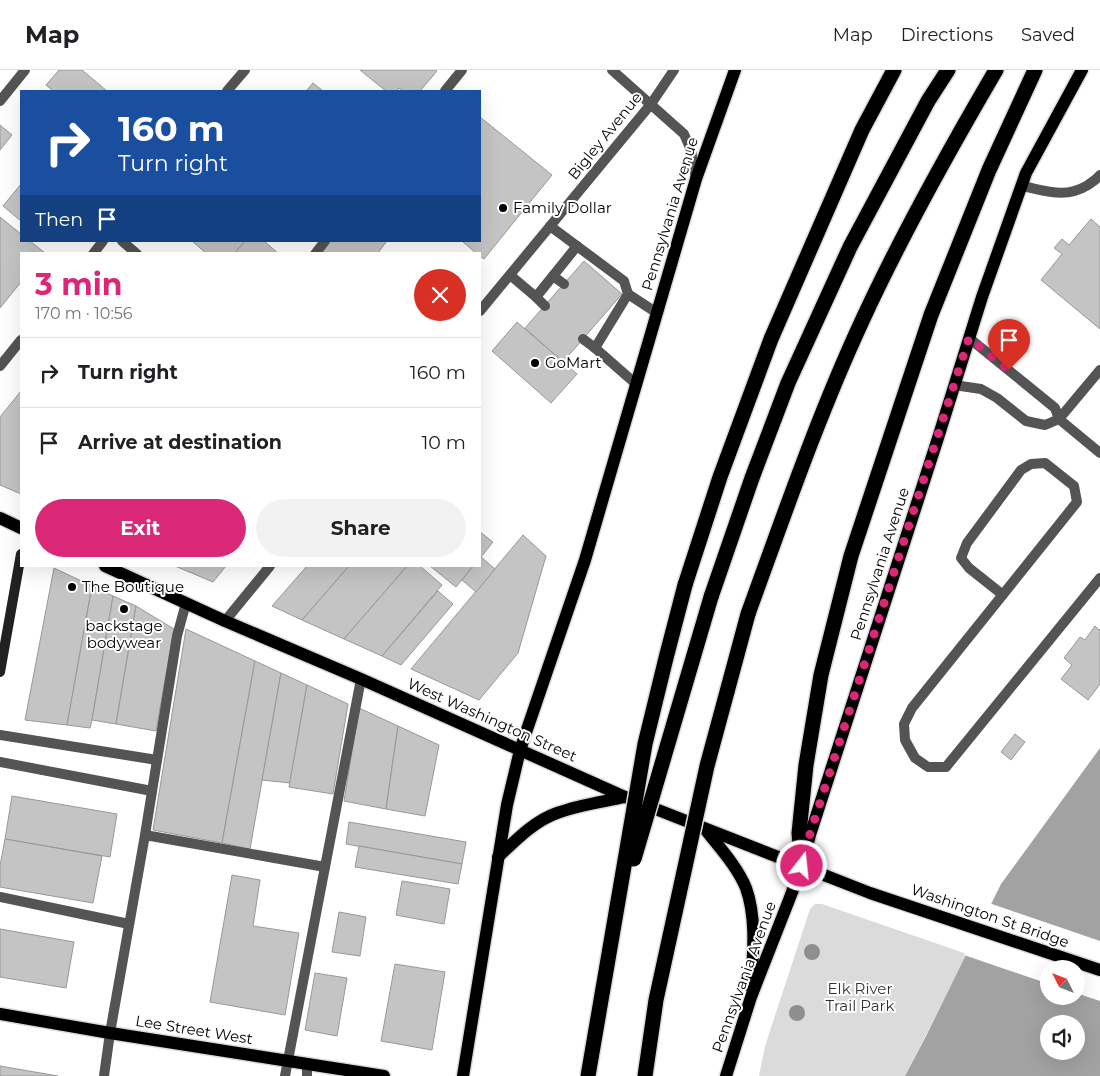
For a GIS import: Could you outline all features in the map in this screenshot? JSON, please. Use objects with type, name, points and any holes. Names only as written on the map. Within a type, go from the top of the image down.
[{"type":"highway","points":[[588,1076],[646,744],[685,585],[720,477],[771,339],[862,130],[894,70]]},
{"type":"highway","points":[[612,934],[711,597],[752,478],[792,374],[850,247],[928,101],[948,70]]},
{"type":"highway","points":[[644,1076],[656,1000],[707,766],[748,614],[807,449],[861,321],[910,221],[996,70]]},
{"type":"highway","points":[[802,866],[799,833],[806,765],[821,675],[851,556],[932,315],[989,170],[1035,70]]},
{"type":"main road","name":"Pennsylvania Avenue","points":[[463,1076],[507,805],[520,750],[585,560],[696,179],[735,70]]},
{"type":"main road","name":"Pennsylvania Avenue","points":[[726,1076],[751,997],[802,866],[810,834],[982,297],[1026,173],[1082,70]]},
{"type":"main road","points":[[0,518],[20,528]]},
{"type":"main road","name":"West Washington Street","points":[[107,567],[225,621],[361,679],[625,797],[870,893]]},
{"type":"main road","points":[[498,857],[528,830],[555,813],[625,797]]},
{"type":"main road","points":[[704,828],[724,852],[746,888],[753,928],[751,997]]},
{"type":"main road","name":"Washington St Bridge","points":[[870,893],[1100,970]]},
{"type":"main road","name":"Lee Street West","points":[[0,1014],[110,1034],[287,1060],[307,1070],[384,1076]]},
{"type":"street","points":[[0,101],[25,70]]},
{"type":"street","points":[[228,90],[244,70]]},
{"type":"street","points":[[446,90],[462,70]]},
{"type":"street","points":[[612,70],[684,134],[691,150],[696,179]]},
{"type":"street","name":"Bigley Avenue","points":[[481,310],[651,104],[674,70]]},
{"type":"street","points":[[1022,186],[1063,194],[1080,190],[1100,175]]},
{"type":"street","points":[[550,226],[624,281],[628,294],[657,313]]},
{"type":"street","points":[[95,252],[102,242]]},
{"type":"street","points":[[123,242],[135,252]]},
{"type":"street","points":[[317,252],[324,242]]},
{"type":"street","points":[[536,297],[577,246]]},
{"type":"street","points":[[510,275],[545,306]]},
{"type":"street","points":[[553,276],[564,284]]},
{"type":"street","points":[[595,348],[607,319],[628,294]]},
{"type":"street","points":[[583,338],[636,384]]},
{"type":"street","points":[[969,338],[1055,408],[1059,419],[1099,451]]},
{"type":"street","points":[[0,366],[20,341]]},
{"type":"street","points":[[954,385],[981,389],[997,398],[1026,421],[1045,424],[1059,419],[1100,370]]},
{"type":"street","points":[[1003,595],[968,568],[961,558],[967,543],[1021,470],[1032,464],[1045,463],[1074,486],[1077,502],[1003,595],[912,708],[904,724],[906,740],[915,758],[928,767],[946,767],[1100,578]]},
{"type":"street","points":[[0,672],[20,560]]},
{"type":"street","points":[[225,621],[269,567]]},
{"type":"street","points":[[104,1076],[177,636],[186,603]]},
{"type":"street","points":[[285,1076],[361,679]]},
{"type":"street","points":[[0,734],[157,760]]},
{"type":"street","points":[[0,762],[152,791]]},
{"type":"street","points":[[145,836],[324,867]]},
{"type":"street","points":[[0,897],[129,924]]},
{"type":"green space","name":"Elk River Trail Park","points":[[815,904],[822,904],[967,954],[905,1076],[759,1076],[765,1046],[810,909]]},
{"type":"shaded area","points":[[1100,748],[1100,1076],[905,1076],[1001,884]]},
{"type":"pier","points":[[989,903],[1100,941],[1100,1001],[1085,996],[1085,960],[1040,960],[1040,981],[964,955]]},
{"type":"building","points":[[59,70],[82,70],[106,90],[52,90],[46,85]]},
{"type":"building","points":[[360,70],[437,71],[421,90],[402,90],[399,88],[398,90],[385,90]]},
{"type":"building","points":[[313,83],[322,90],[307,90]]},
{"type":"building","name":"Family Dollar","points":[[481,118],[552,175],[484,259],[481,257],[481,252],[475,252],[463,242],[481,242]]},
{"type":"building","points":[[0,125],[12,135],[0,150]]},
{"type":"building","points":[[20,185],[20,220],[3,206]]},
{"type":"building","points":[[0,217],[20,233],[20,242],[31,242],[44,252],[20,252],[20,283],[0,308]]},
{"type":"building","points":[[1091,219],[1100,227],[1100,329],[1041,280],[1062,254],[1054,248],[1062,239],[1069,245]]},
{"type":"building","points":[[193,242],[244,242],[236,252],[205,252]]},
{"type":"building","points":[[244,242],[265,242],[277,252],[236,252]]},
{"type":"building","points":[[329,242],[386,242],[379,252],[322,252]]},
{"type":"building","name":"GoMart","points":[[584,261],[622,294],[563,362],[525,328]]},
{"type":"building","name":"GoMart","points":[[517,322],[577,374],[551,403],[492,351]]},
{"type":"building","points":[[20,392],[20,494],[0,485],[0,417]]},
{"type":"building","points":[[481,533],[493,542],[481,557]]},
{"type":"building","points":[[523,535],[546,556],[518,653],[479,700],[411,669]]},
{"type":"building","points":[[481,557],[495,569],[476,592],[462,580],[472,567],[481,567]]},
{"type":"building","points":[[177,567],[225,567],[213,582]]},
{"type":"building","points":[[306,567],[348,567],[302,620],[272,606]]},
{"type":"building","points":[[348,567],[406,567],[344,639],[302,620]]},
{"type":"building","points":[[406,567],[421,567],[442,585],[382,656],[344,639]]},
{"type":"building","points":[[431,567],[472,567],[456,587]]},
{"type":"building","points":[[54,568],[92,586],[67,725],[25,720]]},
{"type":"building","points":[[92,586],[113,596],[90,728],[67,725]]},
{"type":"building","points":[[438,591],[453,604],[401,665],[382,656]]},
{"type":"building","points":[[113,596],[136,606],[116,724],[92,720]]},
{"type":"building","points":[[136,606],[174,629],[156,731],[116,724]]},
{"type":"building","points":[[1095,626],[1100,629],[1100,684],[1088,700],[1061,679],[1072,665],[1064,658],[1080,637],[1085,640]]},
{"type":"building","points":[[186,629],[255,661],[222,843],[153,830]]},
{"type":"building","points":[[255,661],[281,673],[250,849],[222,843]]},
{"type":"building","points":[[281,673],[307,685],[290,783],[262,780]]},
{"type":"building","points":[[307,685],[348,704],[333,794],[289,787]]},
{"type":"building","points":[[359,708],[398,726],[386,809],[344,801]]},
{"type":"building","points":[[398,726],[439,745],[425,816],[386,809]]},
{"type":"building","points":[[1015,734],[1025,742],[1011,760],[1001,752]]},
{"type":"building","points":[[12,796],[117,814],[110,857],[5,839]]},
{"type":"building","points":[[349,822],[466,842],[462,864],[346,844]]},
{"type":"building","points":[[5,839],[102,856],[93,903],[0,887],[0,866]]},
{"type":"building","points":[[359,846],[462,864],[458,884],[355,867]]},
{"type":"building","points":[[232,875],[260,880],[253,926],[299,933],[285,1015],[210,1002]]},
{"type":"building","points":[[402,881],[450,889],[444,924],[396,915]]},
{"type":"building","points":[[339,912],[366,917],[360,956],[332,952]]},
{"type":"building","points":[[0,929],[74,942],[66,988],[0,977]]},
{"type":"building","points":[[395,964],[445,972],[432,1050],[381,1041]]},
{"type":"building","points":[[315,973],[347,978],[337,1036],[305,1030]]},
{"type":"building","points":[[0,1066],[58,1076],[0,1076]]},
{"type":"place","name":"Family Dollar","points":[[503,208]]},
{"type":"place","name":"GoMart","points":[[535,363]]},
{"type":"place","name":"The Boutique","points":[[72,587]]},
{"type":"place","name":"backstage bodywear","points":[[124,609]]},
{"type":"route","points":[[802,866],[810,834],[969,338],[1009,370]]}]
